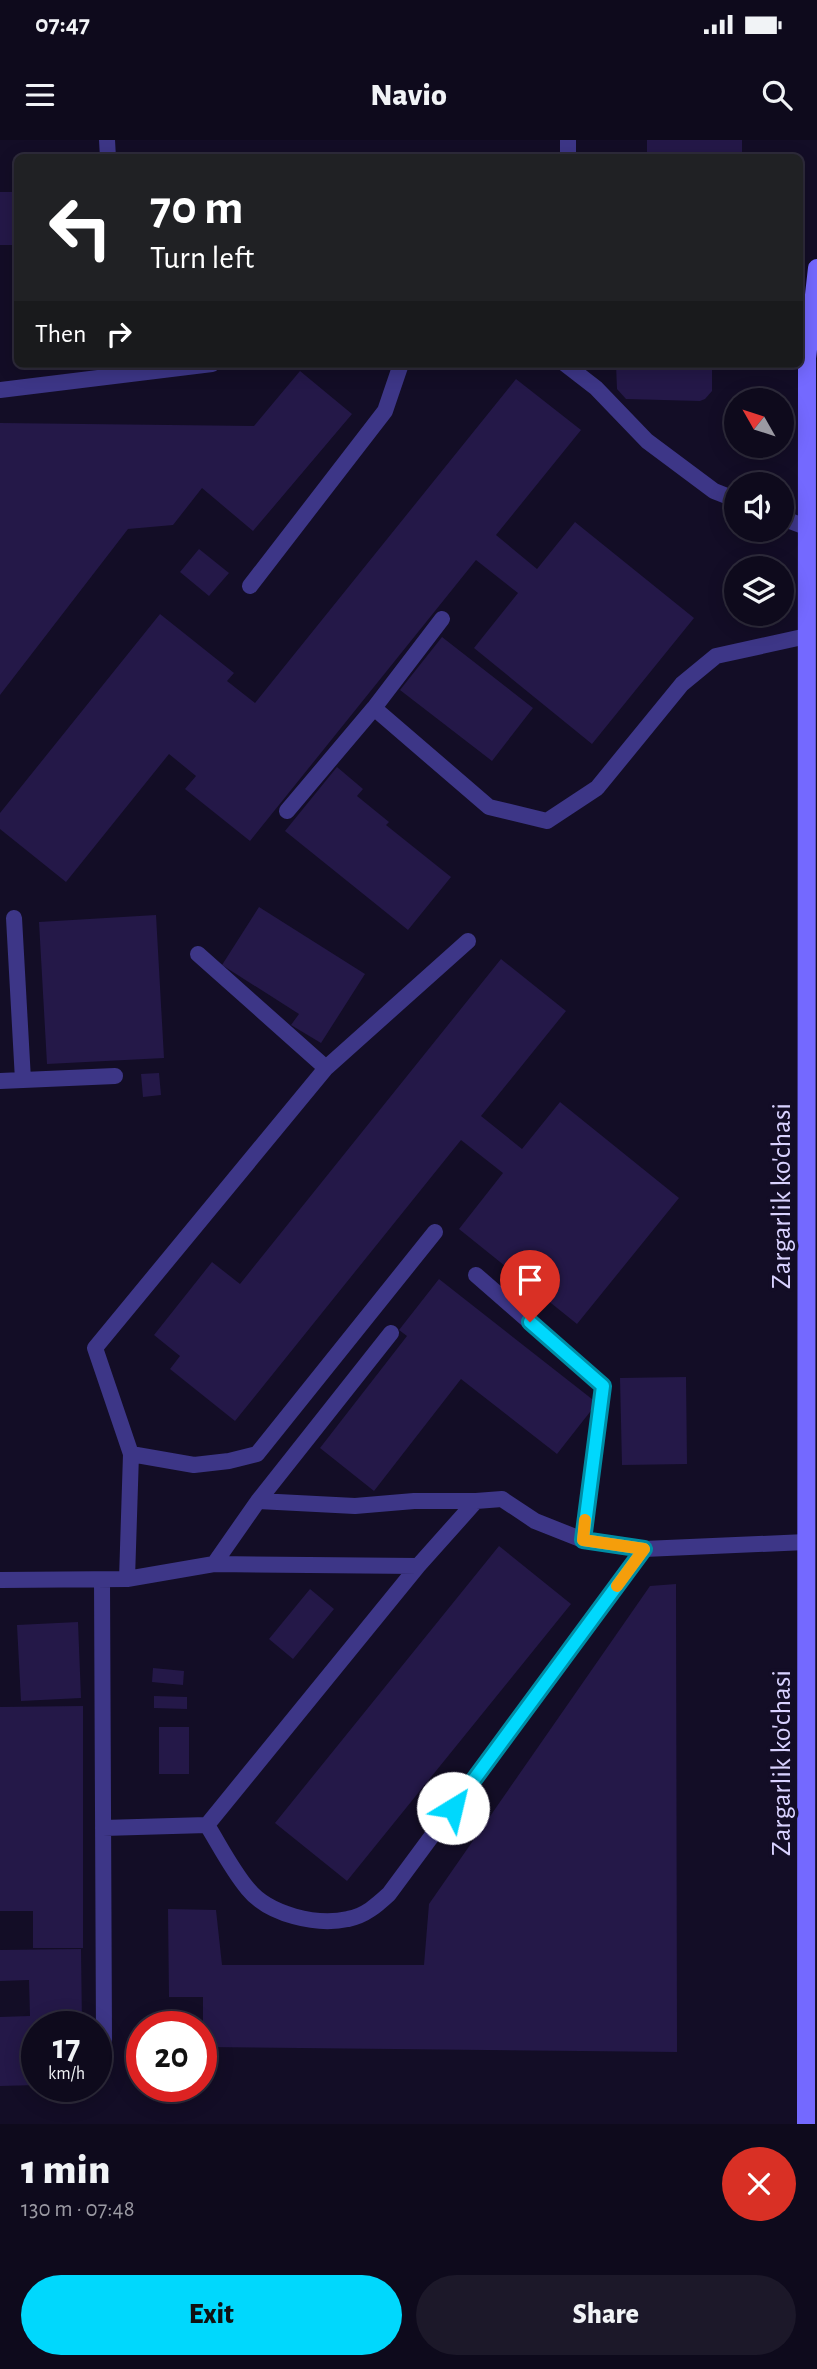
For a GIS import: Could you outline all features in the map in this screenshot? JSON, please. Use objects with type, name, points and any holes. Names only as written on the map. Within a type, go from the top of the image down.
[{"type":"main road","name":"Zargarlik ko'chasi","points":[[806,2124],[807,358],[817,268]]},
{"type":"lane","points":[[0,390],[179,368]]},
{"type":"lane","points":[[250,586],[385,411],[400,368]]},
{"type":"lane","points":[[570,368],[596,388],[647,441],[714,491],[724,495]]},
{"type":"lane","points":[[794,522],[806,527]]},
{"type":"lane","points":[[287,811],[374,708],[442,619]]},
{"type":"lane","points":[[374,708],[489,807],[547,821],[597,788],[682,684],[716,656],[807,636]]},
{"type":"lane","points":[[14,918],[23,1080]]},
{"type":"lane","points":[[127,1579],[131,1454],[95,1348],[326,1068],[468,941]]},
{"type":"lane","points":[[198,954],[326,1068]]},
{"type":"lane","points":[[0,1081],[115,1076]]},
{"type":"lane","points":[[131,1454],[194,1465],[257,1454],[435,1232]]},
{"type":"lane","points":[[476,1275],[603,1386],[583,1540]]},
{"type":"lane","points":[[214,1564],[258,1501],[391,1334]]},
{"type":"lane","points":[[258,1501],[355,1506],[414,1501],[502,1499],[535,1521],[583,1540],[644,1549],[806,1542]]},
{"type":"lane","points":[[103,1828],[207,1825],[418,1566],[476,1500]]},
{"type":"lane","points":[[207,1825],[249,1891],[270,1906],[292,1916],[322,1921],[349,1919],[372,1909],[389,1894],[644,1549]]},
{"type":"lane","points":[[0,1580],[127,1579],[214,1564],[418,1566]]},
{"type":"lane","points":[[102,1580],[104,2011]]},
{"type":"building","points":[[647,140],[742,140],[742,154],[647,154]]},
{"type":"building","points":[[0,192],[14,192],[14,245],[0,245]]},
{"type":"building","points":[[616,368],[712,368],[712,391],[700,401],[626,399],[617,389]]},
{"type":"building","points":[[300,371],[352,414],[253,531],[202,488],[173,525],[128,529],[0,695],[0,423],[254,426]]},
{"type":"building","points":[[516,379],[581,430],[496,535],[537,569],[575,522],[694,618],[592,744],[474,648],[518,593],[476,560],[250,841],[185,789],[196,776],[169,754],[66,882],[0,829],[0,813],[160,614],[234,673],[227,681],[255,703]]},
{"type":"building","points":[[199,549],[229,573],[209,596],[180,572]]},
{"type":"building","points":[[442,637],[533,708],[492,761],[400,690]]},
{"type":"building","points":[[337,767],[363,789],[357,796],[389,822],[386,825],[451,877],[408,930],[285,831]]},
{"type":"building","points":[[259,907],[365,974],[321,1043],[291,1025],[299,1014],[222,965]]},
{"type":"building","points":[[156,915],[164,1058],[47,1064],[39,922]]},
{"type":"building","points":[[501,959],[566,1011],[481,1116],[522,1149],[560,1102],[679,1198],[577,1324],[459,1229],[503,1173],[461,1140],[235,1421],[170,1369],[180,1356],[154,1335],[212,1262],[240,1284]]},
{"type":"building","points":[[159,1073],[161,1095],[143,1097],[141,1074]]},
{"type":"building","points":[[439,1279],[597,1403],[557,1454],[461,1379],[374,1491],[320,1448],[407,1336],[399,1330]]},
{"type":"building","points":[[686,1377],[687,1464],[622,1465],[620,1378]]},
{"type":"building","points":[[499,1546],[571,1604],[347,1881],[275,1823]]},
{"type":"building","points":[[676,1584],[677,2052],[217,2047],[217,2011],[203,2011],[203,1997],[169,1997],[168,1909],[216,1910],[222,1965],[424,1965],[429,1904],[650,1586]]},
{"type":"building","points":[[310,1589],[334,1609],[293,1659],[269,1639]]},
{"type":"building","points":[[78,1622],[81,1698],[21,1701],[17,1625]]},
{"type":"building","points":[[153,1668],[184,1671],[183,1685],[152,1682]]},
{"type":"building","points":[[154,1696],[187,1697],[187,1709],[154,1708]]},
{"type":"building","points":[[83,1706],[83,1948],[33,1948],[33,1911],[0,1911],[0,1707]]},
{"type":"building","points":[[159,1727],[189,1727],[189,1774],[159,1774]]},
{"type":"building","points":[[81,1949],[82,2011],[30,2011],[29,1980],[0,1981],[0,1950]]},
{"type":"building","points":[[21,2016],[21,2085],[0,2086],[0,2017]]},
{"type":"slow traffic","points":[[585,1520],[583,1540],[644,1549],[617,1586]]},
{"type":"route","points":[[453,1808],[644,1549],[583,1540],[603,1386],[530,1322]]}]
